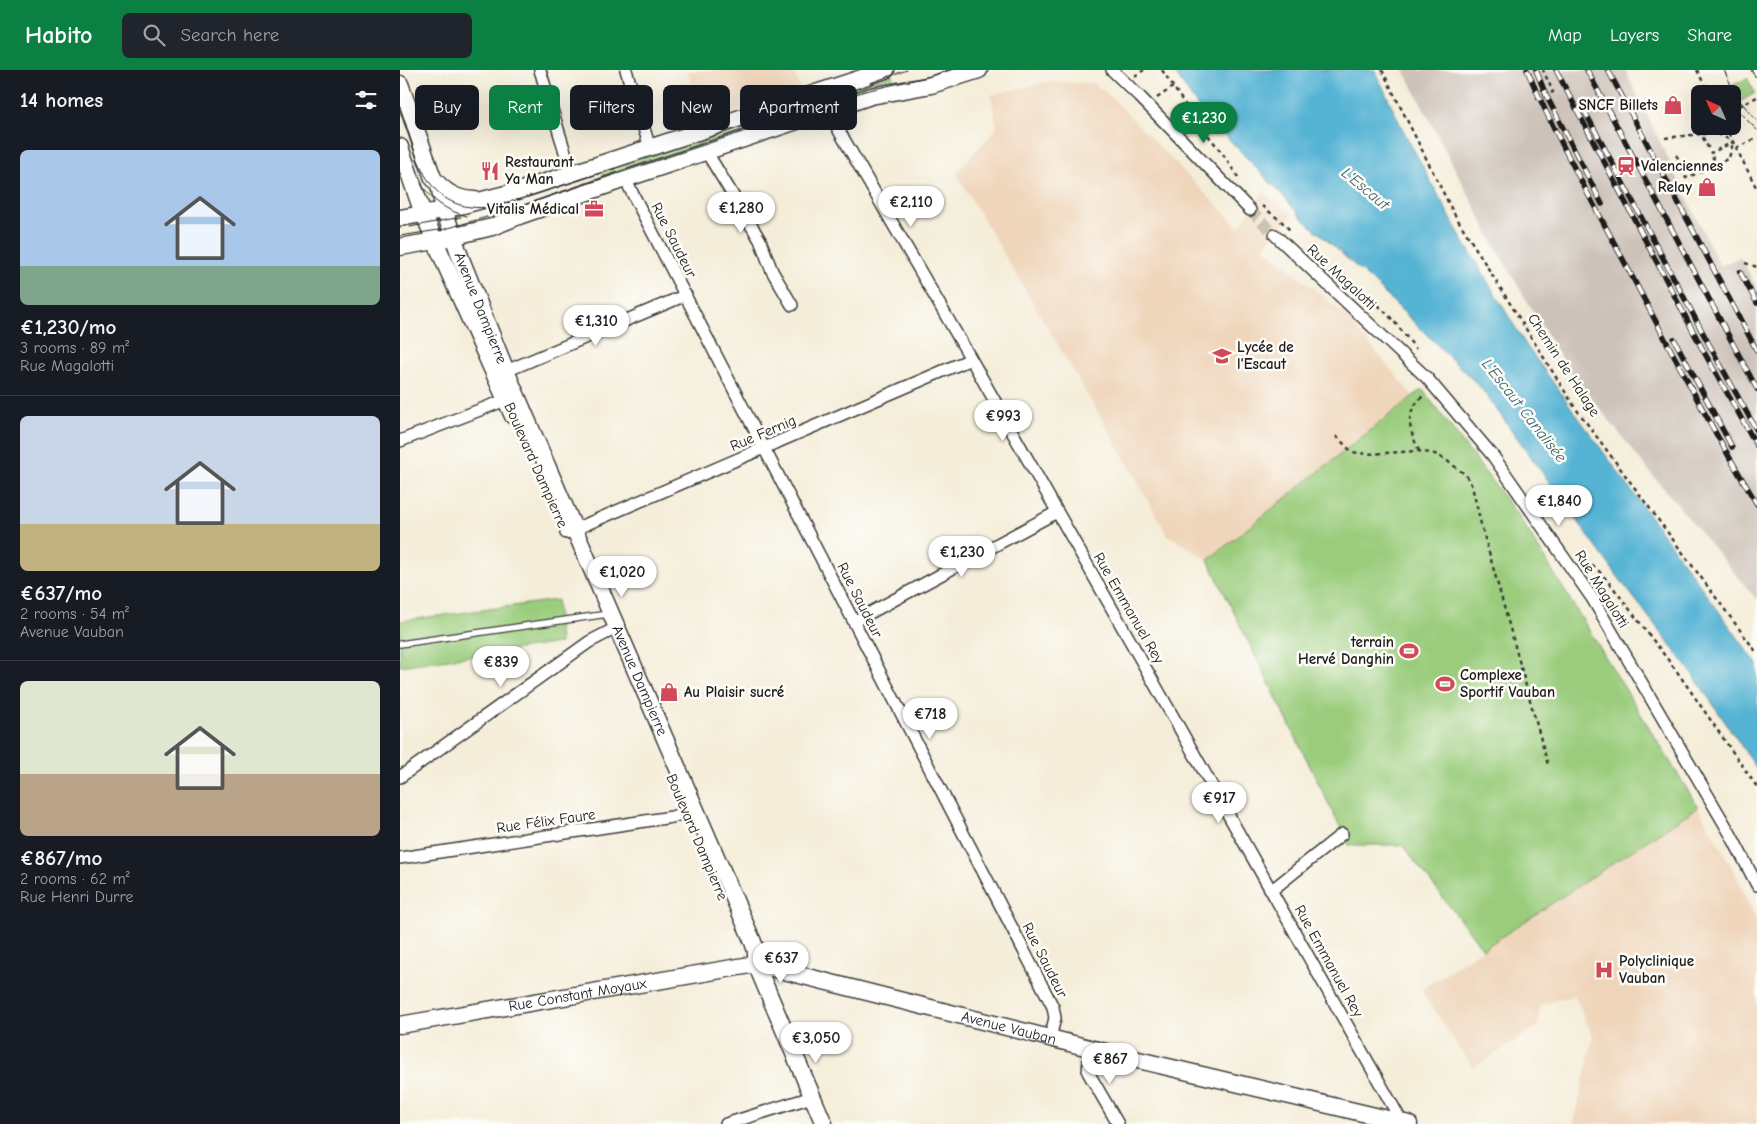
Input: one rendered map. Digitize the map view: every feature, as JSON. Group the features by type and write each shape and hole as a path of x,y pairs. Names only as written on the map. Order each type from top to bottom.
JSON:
{"main road":[{"path":"400,218 434,212 521,190 885,70"},
{"path":"857,101 879,94 931,85 979,70"},
{"path":"400,84 431,172 439,185 456,196 480,200"},
{"path":"400,247 444,239 492,227 768,130"},
{"path":"400,147 413,186 434,212"},
{"path":"434,212 439,185"},
{"path":"400,213 408,200 413,186"},
{"name":"Avenue Dampierre","path":"434,212 444,239 466,274 501,373"},
{"name":"Boulevard Dampierre","path":"501,373 691,810 743,946 756,964"},
{"path":"756,964 824,1124"},
{"name":"Avenue Vauban","path":"756,964 1090,1048 1405,1123"},
{"name":"Rue Constant Moyaux","path":"400,1025 756,964"}],"street":[{"path":"540,70 572,174"},
{"path":"626,70 650,148"},
{"path":"1112,70 1250,210"},
{"path":"1121,70 1140,97"},
{"name":"Rue Emmanuel Rey","path":"839,130 1405,1123"},
{"path":"706,151 760,240 772,271 792,305"},
{"name":"Rue Saudeur","path":"626,179 1053,1007 1055,1018 1050,1038"},
{"name":"Rue Magalotti","path":"1274,235 1434,385 1493,456 1588,591 1731,835 1757,885"},
{"path":"501,373 686,295"},
{"name":"Rue Fernig","path":"571,531 971,359"},
{"path":"400,441 512,398"},
{"path":"854,621 1057,512"},
{"path":"400,776 589,642 610,622"},
{"name":"Rue Félix Faure","path":"400,858 672,818 691,810"},
{"path":"1272,890 1342,834"},
{"path":"1090,1048 1088,1072 1118,1124"},
{"path":"726,1124 812,1097"}],"lane":[{"path":"400,644 610,622"}],"path":[{"path":"1136,75 1144,70"},
{"path":"1162,70 1192,115 1223,154 1243,186"},
{"name":"Chemin de Halage","path":"1382,70 1453,212 1574,406 1757,653"},
{"path":"1536,99 1553,92 1543,70"},
{"path":"1697,70 1704,85"},
{"path":"1148,106 1160,94 1173,86"},
{"path":"1741,105 1757,96"},
{"path":"1669,142 1665,138 1692,135"},
{"path":"1702,135 1716,165"},
{"path":"1720,135 1733,142"},
{"path":"1730,135 1757,190"},
{"path":"1736,148 1757,138"},
{"path":"1711,154 1733,142"},
{"path":"1680,170 1686,178 1716,165 1729,158 1733,142"},
{"path":"1676,155 1680,162"},
{"path":"1262,206 1281,221 1296,237"},
{"path":"1745,263 1757,267"},
{"path":"1419,451 1410,431 1410,416 1415,403 1434,385"},
{"path":"1336,436 1352,452 1367,454 1419,451 1435,454 1466,475 1472,486 1548,766"},
{"path":"1580,557 1598,570 1612,586 1690,689 1757,787"}],"shaded area":[{"path":"687,70 793,70 799,85 740,85 740,110 730,114 730,85 692,85"},
{"path":"1404,70 1625,70 1720,266 1740,257 1757,288 1757,600 1645,466 1564,363 1498,252"},
{"name":"Lycée de l'Escaut","path":"1052,81 1095,84 1114,100 1239,228 1263,192 1293,215 1263,247 1344,314 1414,397 1208,560 1167,534 1120,450 956,173 997,128 991,95"},
{"name":"Polyclinique Vauban","path":"1698,807 1733,869 1757,920 1757,1124 1574,1124 1593,1037 1574,995 1540,1005 1538,1026 1473,1068 1421,990"}],"green space":[{"path":"892,74 894,86 857,98 857,86"},
{"path":"1747,78 1755,93 1741,101 1741,85 1733,85"},
{"path":"740,125 740,130 759,130 605,180 602,171 725,130 730,130 730,128"},
{"name":"Complexe Sportif Vauban","path":"1422,389 1521,520 1698,807 1483,949 1402,845 1349,845 1208,560"},
{"path":"557,600 560,643 400,666 400,621"}],"water":[{"path":"1173,70 1375,70 1402,128 1462,239 1526,345 1757,664 1757,769 1689,669 1621,581 1481,388 1372,281 1300,216 1198,107"}],"tunnel":[{"path":"1250,210 1275,235"}],"tram line":[{"path":"870,83 907,70"},
{"path":"400,236 445,229 497,214 865,91 950,70"},
{"path":"1724,70 1736,96 1757,121"},
{"path":"400,107 421,166 429,182 441,195 456,203 475,207 500,206"},
{"path":"1741,114 1757,130"},
{"path":"502,205 616,168"},
{"path":"421,184 430,196 441,205 467,216"},
{"path":"410,227 461,217"}],"railway":[{"path":"1527,70 1587,193 1706,416 1757,504"},
{"path":"1536,70 1546,95 1602,204"},
{"path":"1556,70 1704,352 1757,446"},
{"path":"1587,70 1757,389"},
{"path":"1608,70 1757,351"},
{"path":"1583,108 1757,431"},
{"path":"1740,272 1757,303"},
{"path":"1674,339 1732,447"}],"place":[{"name":"SNCF Billets","path":"1673,105"},
{"name":"Valenciennes","path":"1626,166"},
{"name":"Restaurant Ya Man","path":"490,171"},
{"name":"Relay","path":"1707,187"},
{"name":"Vitalis Médical","path":"594,209"},
{"name":"Lycée de l'Escaut","path":"1222,356"},
{"name":"terrain Hervé Danghin","path":"1409,651"},
{"name":"Complexe Sportif Vauban","path":"1445,684"},
{"name":"Au Plaisir sucré","path":"669,692"},
{"name":"Polyclinique Vauban","path":"1604,970"}],"water label":[{"name":"L'Escaut","path":"1366,188"},
{"name":"L'Escaut Canalisée","path":"1525,410"}]}
